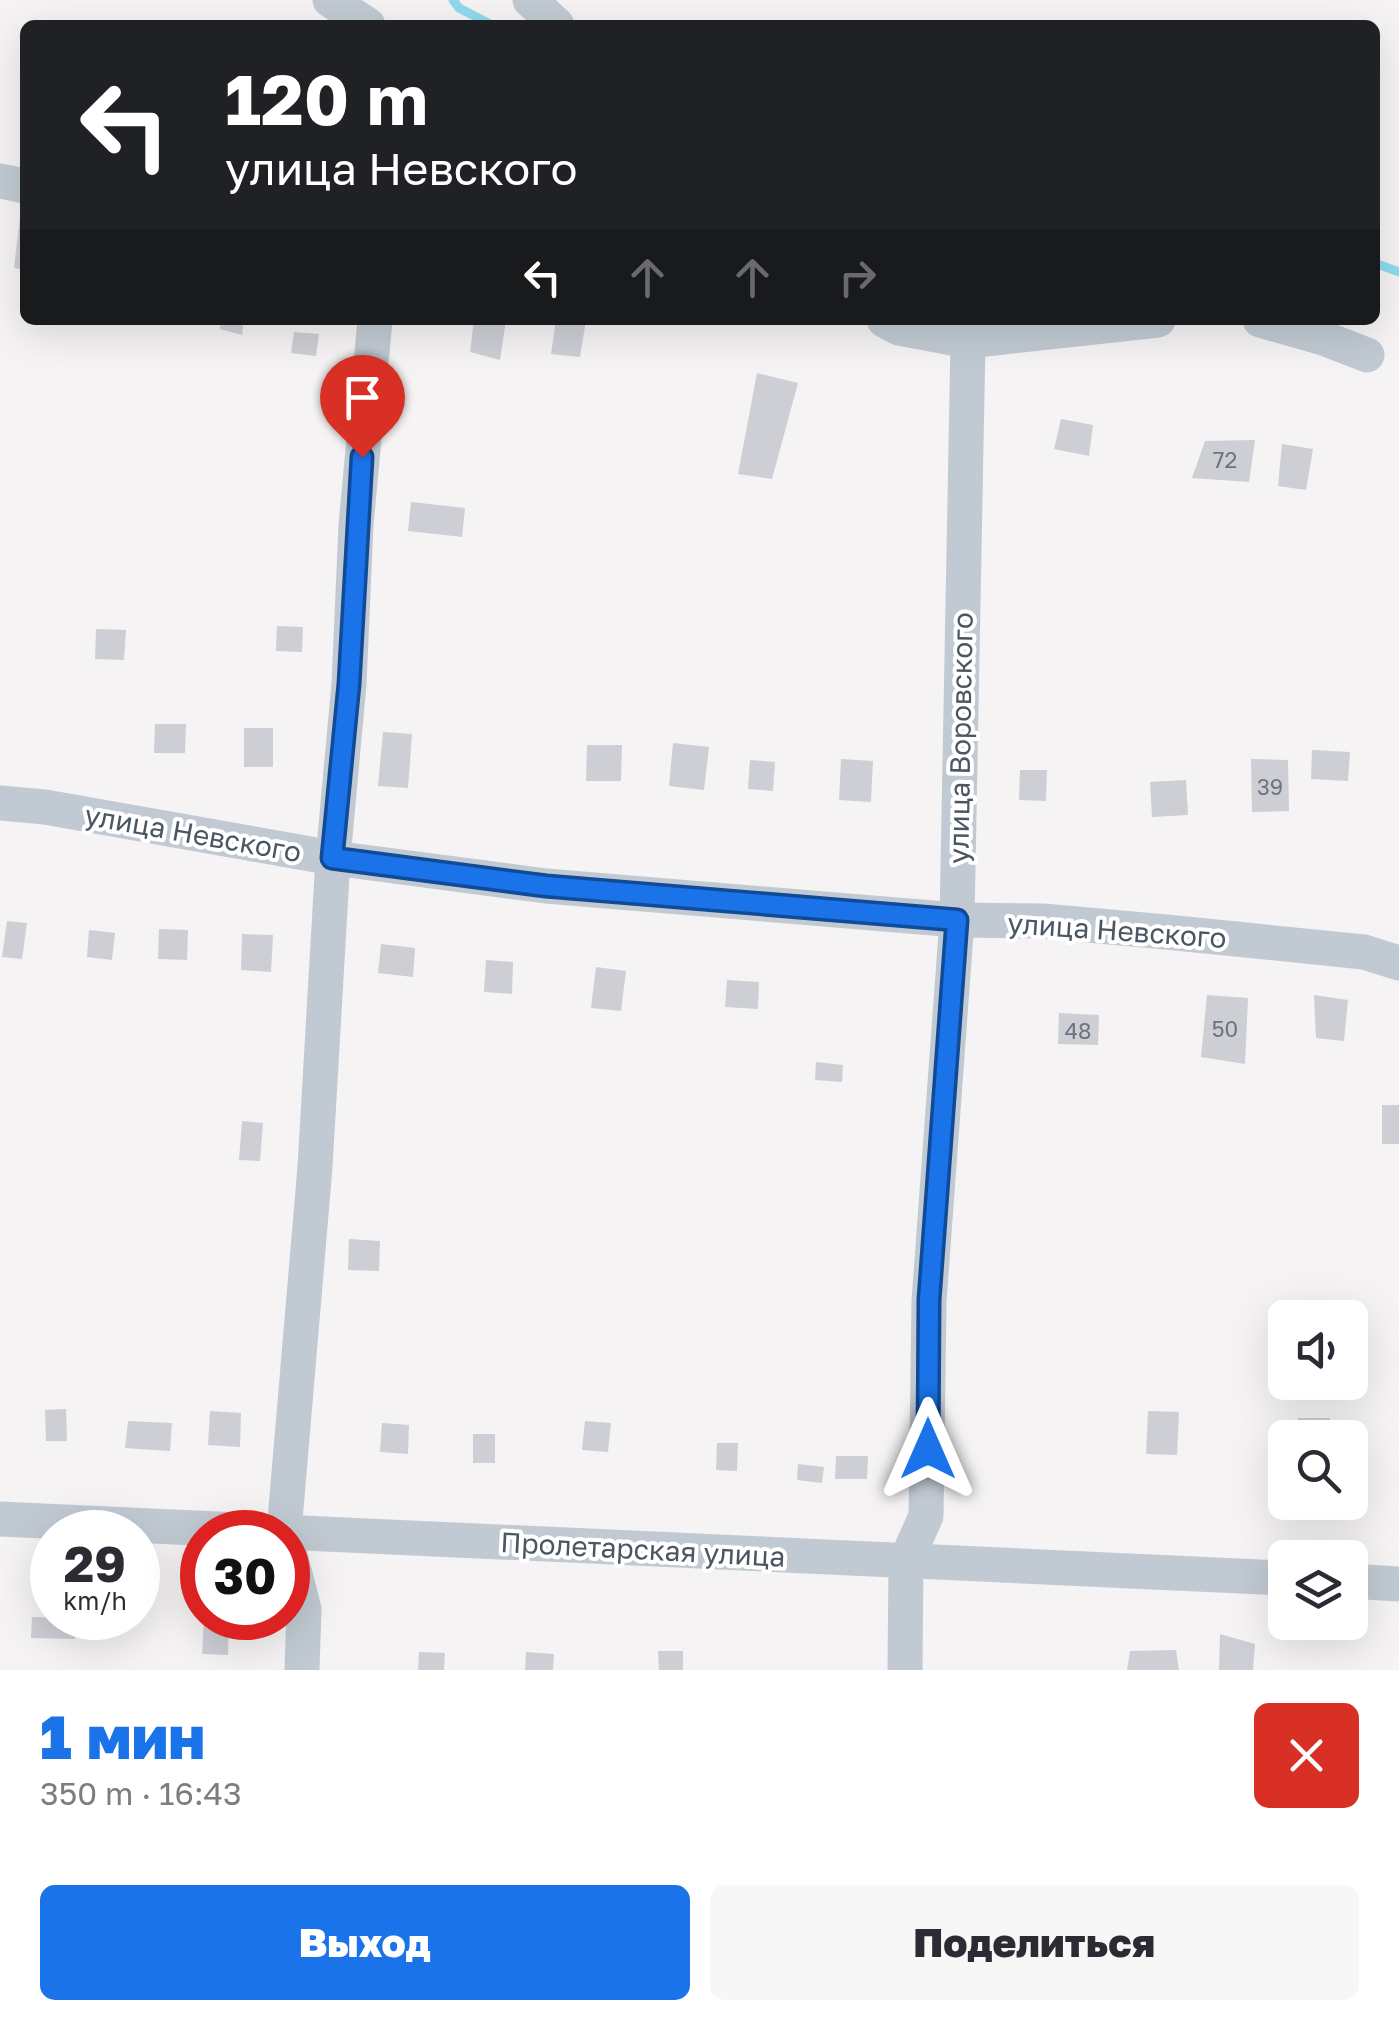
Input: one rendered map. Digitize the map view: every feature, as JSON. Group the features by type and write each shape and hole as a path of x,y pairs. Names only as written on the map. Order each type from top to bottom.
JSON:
{"street":[{"path":"330,0 360,20"},
{"path":"530,0 551,20"},
{"path":"286,1510 315,1168 332,858 349,684 356,526 375,325"},
{"path":"893,325 968,341 1113,325"},
{"path":"1278,325 1367,356"},
{"name":"улица Воровского","path":"905,1670 906,1561 926,1516 929,1300 957,920 968,341"},
{"name":"улица Невского","path":"0,803 45,807 332,858 546,886 957,920 1043,921 1166,932 1364,952 1399,963"},
{"name":"Пролетарская улица","path":"0,1519 180,1527"},
{"name":"Пролетарская улица","path":"310,1533 1268,1577"},
{"path":"1368,1583 1399,1584"},
{"path":"302,1670 303,1640"}],"building":[{"path":"20,218 20,269 14,268"},
{"path":"220,325 243,325 242,335 220,329"},
{"path":"473,325 505,325 500,360 470,352"},
{"path":"555,325 585,325 580,357 551,354"},
{"path":"294,332 319,334 316,356 291,353"},
{"path":"757,373 798,383 772,479 738,474"},
{"path":"1061,419 1093,425 1089,456 1054,449"},
{"path":"1255,440 1249,482 1192,478 1205,441"},
{"path":"1282,444 1313,449 1306,490 1278,486"},
{"path":"411,502 465,508 462,537 408,531"},
{"path":"277,626 303,627 302,652 276,651"},
{"path":"96,629 126,630 124,660 95,659"},
{"path":"155,724 186,724 185,753 154,753"},
{"path":"244,728 273,728 273,767 244,767"},
{"path":"383,732 412,734 408,788 378,786"},
{"path":"673,743 709,747 704,790 669,786"},
{"path":"587,745 622,745 621,781 586,781"},
{"path":"1312,750 1350,752 1348,781 1311,779"},
{"path":"841,759 873,761 871,802 839,800"},
{"path":"1251,759 1288,760 1289,811 1252,812"},
{"path":"750,760 775,762 773,791 748,789"},
{"path":"1020,770 1047,770 1046,801 1019,800"},
{"path":"1186,780 1188,815 1152,817 1150,782"},
{"path":"7,921 27,923 22,959 2,957"},
{"path":"159,929 188,930 187,960 158,959"},
{"path":"89,930 115,933 112,960 87,957"},
{"path":"242,934 273,935 271,972 241,970"},
{"path":"381,944 415,948 413,977 378,973"},
{"path":"486,960 513,962 512,994 484,992"},
{"path":"596,967 626,971 621,1011 591,1008"},
{"path":"727,980 759,982 758,1009 725,1007"},
{"path":"1207,995 1248,998 1245,1064 1201,1057"},
{"path":"1314,995 1348,1000 1344,1041 1316,1038"},
{"path":"1059,1013 1099,1015 1098,1045 1058,1044"},
{"path":"816,1062 843,1065 842,1082 815,1080"},
{"path":"1382,1105 1399,1105 1399,1144 1382,1144"},
{"path":"242,1121 263,1123 260,1161 239,1160"},
{"path":"349,1239 380,1241 379,1271 348,1270"},
{"path":"66,1409 67,1441 46,1441 45,1410"},
{"path":"210,1411 241,1413 240,1447 208,1445"},
{"path":"1148,1411 1179,1412 1177,1455 1146,1454"},
{"path":"1298,1418 1330,1418 1330,1420"},
{"path":"128,1421 172,1423 170,1451 125,1448"},
{"path":"585,1421 611,1423 608,1452 582,1450"},
{"path":"382,1423 409,1425 408,1454 380,1452"},
{"path":"473,1434 495,1434 495,1463 473,1463"},
{"path":"717,1443 738,1443 737,1471 716,1470"},
{"path":"836,1456 868,1456 867,1479 835,1479"},
{"path":"798,1464 824,1467 822,1483 797,1480"},
{"path":"1220,1634 1255,1644 1253,1670 1219,1670"},
{"path":"203,1640 228,1640 228,1655 202,1654"},
{"path":"1176,1650 1179,1670 1127,1670 1130,1651"},
{"path":"658,1651 683,1651 683,1670 659,1670"},
{"path":"419,1652 445,1653 444,1670 418,1670"},
{"path":"526,1652 554,1654 553,1670 525,1670"}],"waterway":[{"path":"453,0 459,8 482,20"},
{"path":"1380,265 1399,272"}],"route":[{"path":"362,457 349,684 332,858 546,886 957,920 929,1300 928,1449"}]}
